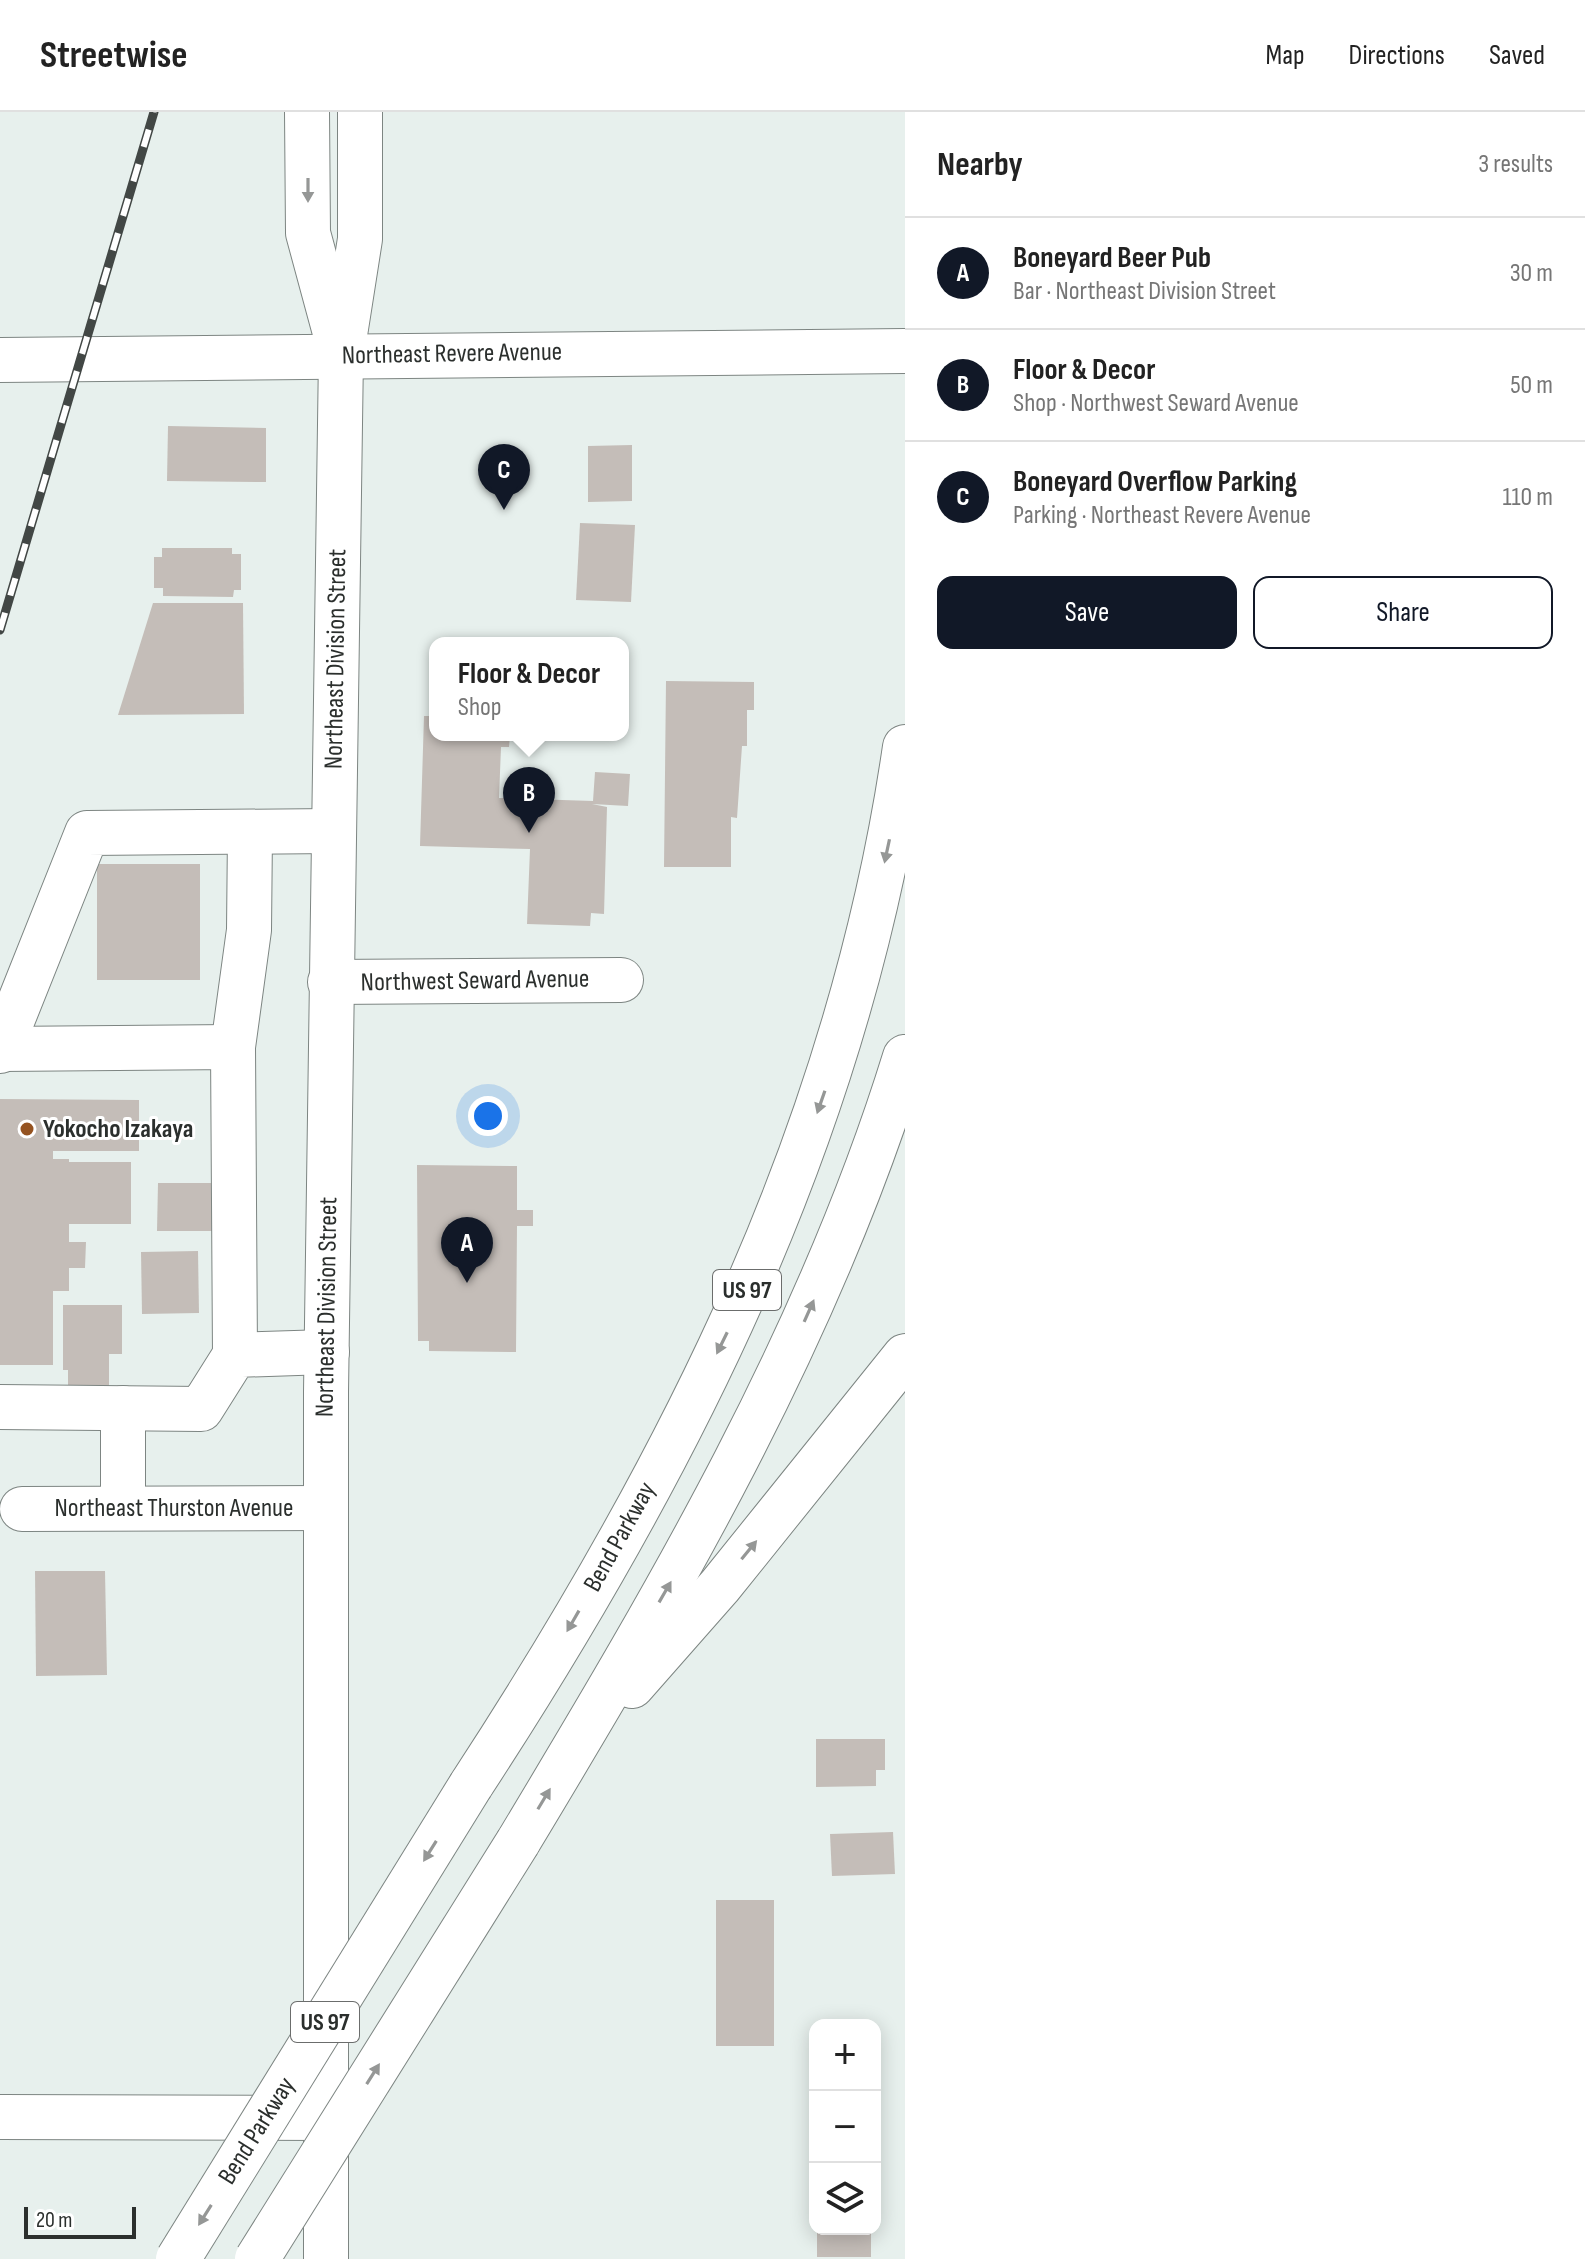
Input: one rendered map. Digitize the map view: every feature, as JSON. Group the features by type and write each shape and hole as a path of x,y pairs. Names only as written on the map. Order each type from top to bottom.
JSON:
{"main road":[{"path":"307,112 308,233 341,355"},
{"path":"341,355 360,239 360,112"},
{"name":"Northeast Revere Avenue","path":"0,360 186,361 341,355 905,351"},
{"name":"Northeast Division Street","path":"326,2259 325,1508 341,355"},
{"name":"Bend Parkway","path":"178,2259 574,1620 640,1503 713,1361 778,1219 814,1124 851,1004 889,841 905,747"},
{"path":"233,1047 1,1050 87,833 332,831"},
{"path":"0,1407 201,1409 235,1355 233,1047 249,930 250,832"},
{"name":"Northwest Seward Avenue","path":"330,982 621,980"},
{"name":"US 97","path":"257,2259 518,1842 708,1515 790,1355 851,1213 905,1057"},
{"path":"235,1355 327,1352"},
{"path":"570,1756 720,1586 905,1356"},
{"path":"123,1408 123,1508"},
{"name":"Northeast Thurston Avenue","path":"22,1509 325,1508"},
{"path":"0,2117 326,2118"}],"building":[{"path":"168,426 266,428 266,482 167,481"},
{"path":"632,445 632,501 588,502 588,446"},
{"path":"580,523 635,525 631,602 576,600"},
{"path":"162,548 232,548 232,554 241,554 241,590 234,590 233,597 163,596 163,588 154,588 154,557 162,557"},
{"path":"153,603 243,603 244,714 118,715"},
{"path":"666,681 754,682 754,710 747,710 747,746 742,746 737,818 731,817 731,867 664,867"},
{"path":"424,716 429,716 429,741 510,741 509,747 501,747 499,798 593,801 595,772 630,774 628,806 592,804 607,807 604,914 591,913 590,926 527,924 530,849 420,846"},
{"path":"97,864 200,864 200,980 97,980"},
{"path":"0,1099 139,1100 139,1151 53,1151 53,1159 69,1159 69,1162 131,1162 131,1224 69,1224 69,1242 86,1242 85,1268 69,1268 69,1291 53,1291 53,1365 0,1365"},
{"path":"417,1165 517,1166 517,1210 533,1210 533,1226 517,1226 516,1352 429,1351 429,1341 418,1341"},
{"path":"158,1183 212,1183 212,1231 157,1231"},
{"path":"198,1251 199,1313 142,1314 141,1252"},
{"path":"63,1305 122,1305 122,1354 109,1354 109,1394 68,1394 68,1370 63,1370"},
{"path":"35,1571 105,1571 107,1675 36,1676"},
{"path":"816,1739 885,1739 885,1770 876,1770 876,1786 816,1787"},
{"path":"893,1832 895,1874 832,1876 830,1834"},
{"path":"716,1900 774,1900 774,2046 716,2046"},
{"path":"817,2235 871,2235 871,2257 817,2257"}],"railway":[{"path":"0,630 154,112"}],"place":[{"name":"Boneyard Overflow Parking","path":"504,510"},
{"name":"Floor & Decor","path":"529,833"},
{"name":"Yokocho Izakaya","path":"27,1129"},
{"name":"Boneyard Beer Pub","path":"467,1283"}]}
